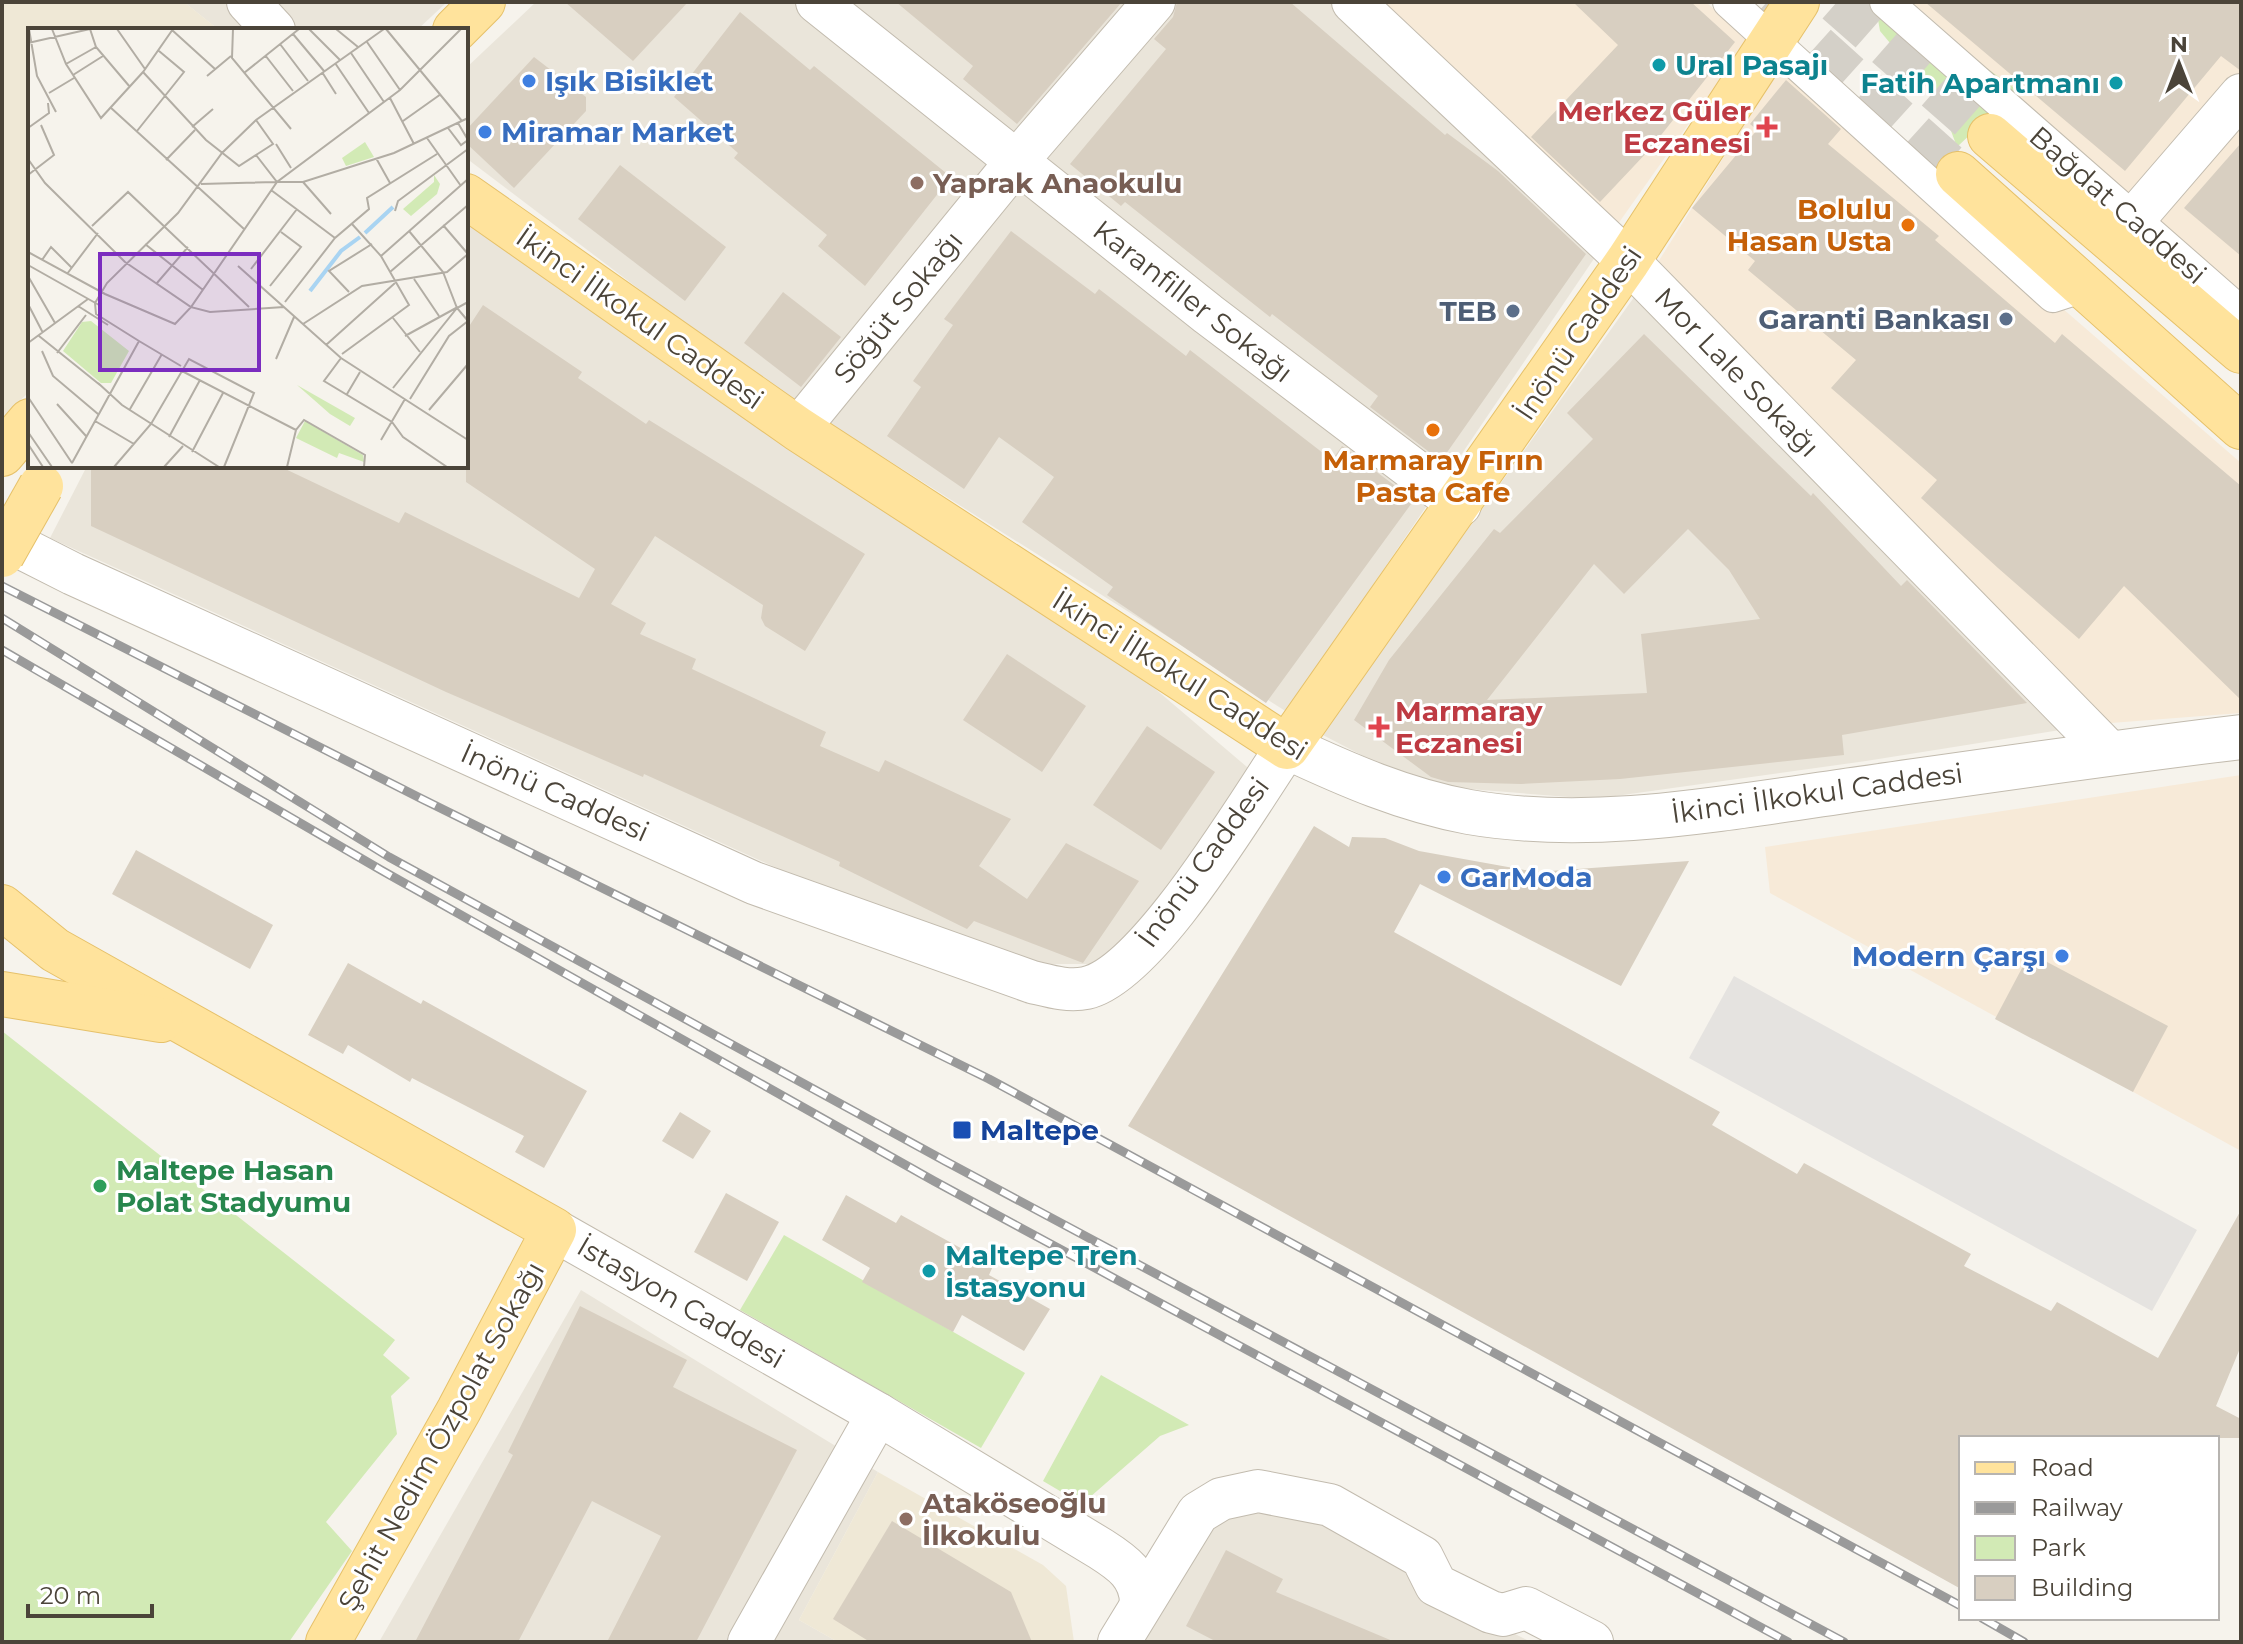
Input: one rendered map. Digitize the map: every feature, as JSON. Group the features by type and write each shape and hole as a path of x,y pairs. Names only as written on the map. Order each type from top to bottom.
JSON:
{"main road":[{"path":"457,28 483,2"},
{"name":"İnönü Caddesi","path":"1287,747 1460,505 1628,261 1797,2"},
{"name":"Bağdat Caddesi","path":"1990,136 2241,351"},
{"path":"1958,174 2241,427"},
{"name":"İkinci İlkokul Caddesi","path":"468,197 798,429 1287,747"},
{"path":"2,454 28,423"},
{"path":"8,546 48,476"},
{"name":"İstasyon Caddesi","path":"2,907 55,950 195,1025 554,1230"},
{"path":"2,994 195,1025"},
{"name":"Şehit Nedim Özpolat Sokağı","path":"328,1642 459,1410 554,1230"}],"street":[{"path":"248,2 272,28"},
{"name":"Karanfiller Sokağı","path":"817,2 1208,314 1460,505"},
{"name":"Söğüt Sokağı","path":"798,429 1016,162 1154,2"},
{"name":"Mor Lale Sokağı","path":"1353,2 1628,261 2110,753"},
{"path":"1729,2 2053,296 2084,286"},
{"name":"Bağdat Caddesi","path":"1886,2 2241,313"},
{"path":"2134,219 2241,95"},
{"name":"İnönü Caddesi","path":"8,546 754,883 1032,982 1061,989 1086,988 1105,980 1142,949 1185,896 1287,747"},
{"name":"İkinci İlkokul Caddesi","path":"1287,747 1375,788 1422,802 1473,813 1561,819 1681,814 2241,737"},
{"name":"İstasyon Caddesi","path":"554,1230 878,1414 1121,1562 1141,1588 1130,1630"},
{"path":"749,1642 878,1414"},
{"path":"1130,1630 1198,1513 1221,1499 1258,1491 1330,1505 1422,1557 1436,1585 1491,1612 1503,1615 1526,1608 1592,1642"}],"shaded area":[{"path":"2,2 184,2 216,28 28,28 28,393 2,418"},
{"path":"184,2 447,2 419,28 216,28"},
{"path":"536,2 1345,2 1608,238 1287,712 747,371 468,160 468,66"},
{"path":"1345,2 1706,2 1748,40 1608,238"},
{"path":"1912,2 2241,2 2241,293"},
{"path":"1779,69 1936,199 2241,463 2241,713 2098,724 1650,275"},
{"path":"468,220 1126,664 1274,790 1120,964 988,964 50,538 86,468 468,468"},
{"path":"1650,275 2098,724 1866,761 1594,799 1419,785 1321,734"},
{"name":"Modern Çarşı","path":"2241,775 2241,1151 1770,893 1765,847"},
{"path":"1734,976 2197,1230 2152,1311 1689,1058"},
{"path":"581,1290 878,1472 799,1620 838,1642 379,1642"},
{"name":"Ataköseoğlu İlkokulu","path":"878,1472 1043,1565 1066,1586 1074,1642 838,1642 799,1620"},
{"path":"1258,1503 1362,1532 1419,1586 1531,1642 1114,1642 1211,1519"}],"green space":[{"path":"1877,14 1956,46 2017,90 1957,147 1941,104 1880,31"},
{"name":"Maltepe Hasan Polat Stadyumu","path":"2,1031 395,1340 383,1355 410,1378 391,1396 397,1434 326,1522 352,1551 289,1642 2,1642"},
{"path":"784,1235 1025,1373 981,1448 740,1310"},
{"path":"1101,1375 1189,1425 1160,1436 1082,1504 1043,1481"}],"building":[{"path":"565,2 688,2 633,61"},
{"path":"896,2 1122,2 1017,124 963,79 973,66"},
{"path":"1177,2 1290,2 1445,135 1447,133 1498,171 1586,254 1441,461 1370,407 1378,396 1272,314 1270,317 1125,202 1121,206 1070,164 1166,49 1154,39 1173,17"},
{"name":"Ural Pasajı","path":"1573,2 1691,2 1735,42 1650,149 1600,202 1531,137 1618,45"},
{"path":"1925,2 2241,2 2241,71 2221,56 2125,171"},
{"path":"740,12 810,70 814,66 951,177 865,286 818,246 827,235 734,158 738,153 674,97"},
{"path":"534,57 586,97 586,111 514,188 468,145 468,128"},
{"path":"1786,80 1841,129 1828,144 1939,236 1935,240 2055,343 2062,334 2241,486 2241,700 2124,586 2079,639 1998,568 1921,498 1937,480 1831,388 1856,360 1748,270 1755,261 1692,208 1757,130 1750,124"},
{"path":"2241,143 2241,256 2184,208"},
{"path":"620,165 726,247 685,301 578,219"},
{"path":"1011,231 1095,294 1099,289 1186,356 1190,350 1332,460 1342,446 1414,500 1266,703 1107,595 1113,587 1022,522 1054,477 999,437 964,489 887,436 921,387 913,381 953,325 944,319"},
{"path":"783,292 841,337 801,387 744,343"},
{"path":"483,305 582,372 578,378 646,424 649,420 865,554 805,651 765,626 761,618 763,605 655,536 611,604 646,623 640,634 696,659 692,669 826,732 820,746 879,772 885,760 1011,819 979,866 1027,899 1066,843 1139,881 1083,963 974,921 967,929 839,866 840,862 644,774 643,777 446,692 91,526 91,468 283,468 399,523 405,512 579,598 595,569 466,482 468,328"},
{"path":"1644,334 1811,496 1813,493 1901,586 1907,580 2027,703 1842,735 1844,755 1620,779 1521,784 1448,782 1431,777 1354,720 1389,660 1494,529 1500,533 1593,439 1567,413","holes":["1688,529 1729,570 1760,619 1641,634 1647,693 1487,700 1594,564 1624,594"]},
{"path":"1007,654 1086,706 1042,772 963,720"},
{"path":"1147,726 1215,772 1161,850 1093,805"},
{"path":"1314,826 1349,847 1352,837 1385,838 1419,851 1536,872 1689,861 1621,986 1420,884 1394,932 1720,1112 1712,1125 1797,1174 1804,1163 1971,1254 1964,1266 2051,1311 2057,1302 2158,1358 2241,1210 2241,1346 2216,1406 2241,1419 2241,1438 1959,1436 1959,1588 1128,1126"},
{"path":"136,850 273,925 250,969 112,894"},
{"path":"2030,953 2168,1026 2133,1092 1995,1019"},
{"path":"348,963 421,1004 423,1000 587,1091 544,1168 515,1152 524,1136 412,1078 410,1082 348,1045 343,1054 308,1035"},
{"path":"680,1112 711,1131 693,1159 662,1141"},
{"path":"726,1193 779,1222 747,1281 694,1252"},
{"name":"Maltepe Tren İstasyonu","path":"846,1195 896,1223 901,1215 993,1266 989,1275 1050,1309 1024,1351 962,1315 953,1332 862,1282 870,1268 822,1240"},
{"path":"580,1306 687,1360 673,1387 797,1450 696,1642 607,1642 661,1536 592,1501 518,1642 415,1642 513,1455 508,1452"},
{"path":"892,1521 1011,1592 1032,1642 870,1642 833,1619"},
{"path":"1226,1550 1283,1579 1276,1592 1395,1642 1217,1642 1186,1626"}],"tunnel":[{"path":"1767,2 1958,174"},
{"path":"1837,2 1990,136"}],"railway":[{"path":"2,586 422,799 989,1079 1959,1605"},
{"path":"2,618 389,857 945,1161 1844,1642"},
{"path":"2,650 381,870 934,1181 1788,1642"},
{"path":"1986,1620 2024,1642"}],"place":[{"name":"Ural Pasajı","path":"1659,65"},
{"name":"Işık Bisiklet","path":"529,81"},
{"name":"Fatih Apartmanı","path":"2116,83"},
{"name":"Merkez Güler Eczanesi","path":"1767,127"},
{"name":"Miramar Market","path":"485,132"},
{"name":"Yaprak Anaokulu","path":"917,183"},
{"name":"Bolulu Hasan Usta","path":"1908,225"},
{"name":"TEB","path":"1513,311"},
{"name":"Garanti Bankası","path":"2006,319"},
{"name":"Marmaray Fırın Pasta Cafe","path":"1433,430"},
{"name":"Marmaray Eczanesi","path":"1379,727"},
{"name":"GarModa","path":"1444,877"},
{"name":"Modern Çarşı","path":"2062,956"},
{"name":"Maltepe","path":"962,1130"},
{"name":"Maltepe Hasan Polat Stadyumu","path":"100,1186"},
{"name":"Maltepe Tren İstasyonu","path":"929,1271"},
{"name":"Ataköseoğlu İlkokulu","path":"906,1519"}]}
